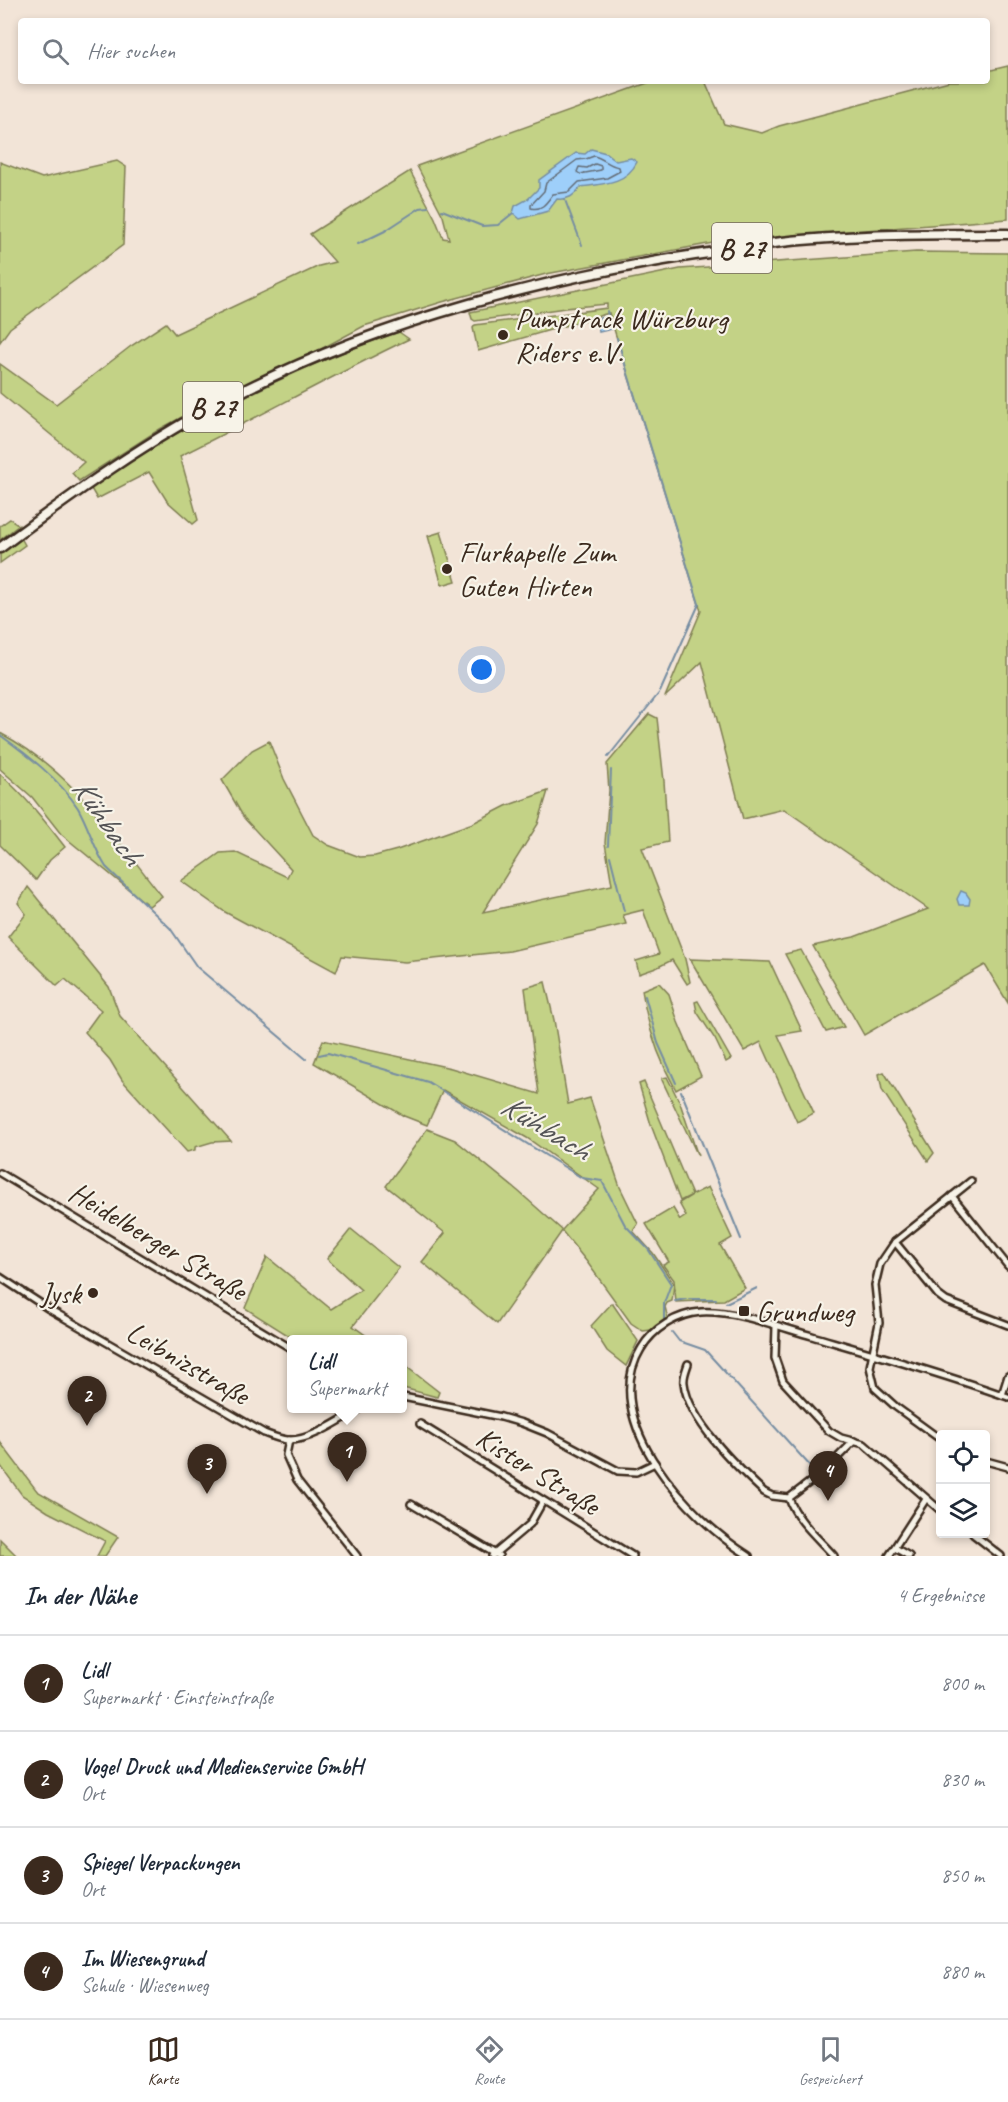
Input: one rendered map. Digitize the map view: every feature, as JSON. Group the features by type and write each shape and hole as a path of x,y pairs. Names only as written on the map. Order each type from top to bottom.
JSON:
{"main road":[{"name":"B 27","path":"0,548 88,484 167,432 232,396 298,365 355,342 449,311 558,281 668,259 802,240 931,234 1008,234"}],"street":[{"name":"Heidelberger Straße","path":"0,1173 287,1347"},
{"path":"936,1436 882,1397 875,1388 870,1367 879,1323 875,1285 884,1255 895,1242 971,1180"},
{"path":"951,1196 1008,1266"},
{"path":"895,1242 938,1295 946,1301 1008,1325"},
{"name":"Leibnizstraße","path":"0,1277 49,1309 264,1433 289,1440"},
{"path":"749,1556 734,1547 702,1520 670,1485 643,1440 633,1412 629,1374 634,1360 646,1341 658,1329 672,1320 687,1315 702,1312 720,1313 776,1326 1005,1396 1008,1376"},
{"path":"776,1326 775,1358 783,1381 829,1431 841,1438 870,1448 936,1507"},
{"path":"688,1364 684,1380 687,1398 702,1426 764,1492 772,1496 789,1498 823,1472 854,1441"},
{"path":"407,1398 522,1423 547,1433 618,1471 636,1472 655,1463"},
{"path":"352,1413 314,1433 289,1440 286,1455 297,1480 357,1556"},
{"name":"Kister Straße","path":"420,1424 633,1556"},
{"path":"990,1462 1008,1467"},
{"path":"789,1498 791,1505 834,1556"},
{"path":"889,1556 926,1499"},
{"path":"411,1504 495,1555 530,1524 543,1501"},
{"path":"979,1538 1001,1556"},
{"path":"895,1548 909,1556"}],"green space":[{"path":"1008,66 1008,219 724,241 546,274 442,302 364,326 321,349 228,392 160,429 79,481 72,473 84,462 0,393 0,364 56,404 131,346 166,323 175,334 319,266 335,262 310,234 410,171 443,238 449,239 443,216 417,166 645,84 706,84 724,124 762,133 779,126 938,84 990,84 990,70"},
{"path":"117,161 126,167 123,245 10,328 0,342 0,162 42,178"},
{"path":"916,252 1008,253 1008,1003 985,965 864,1035 813,946 854,937 928,909 784,809 743,819 702,662 665,697 701,611 609,313 478,351 473,328 475,325 607,308 607,304 475,321 470,312 680,269"},
{"path":"399,332 409,339 180,456 198,520 193,524 167,501 149,472 97,499 90,487 163,441 240,399 358,346"},
{"path":"10,519 19,525 0,540 0,526"},
{"path":"441,532 456,581 442,585 428,536"},
{"path":"20,536 25,545 0,563 0,551"},
{"path":"649,714 657,718 668,842 642,848 685,959 690,982 687,984 672,960 639,974 636,961 659,954 643,910 623,915 626,924 510,951 405,962 342,956 336,972 225,912 181,881 220,853 235,852 287,877 291,869 244,818 222,780 252,750 269,741 284,779 313,835 328,845 360,857 375,856 397,850 473,823 506,806 548,791 538,824 483,912 612,885 605,843 609,790 607,764"},
{"path":"0,733 48,765 69,785 108,828 162,896 149,906 61,834 32,797 0,769"},
{"path":"0,774 18,791 65,847 50,860 36,880 0,845"},
{"path":"28,887 109,987 120,1016 231,1141 212,1142 187,1152 122,1080 110,1060 85,1032 101,1010 65,979 57,986 8,937 26,914 18,903"},
{"path":"801,950 844,1027 826,1032 785,954"},
{"path":"690,959 770,962 802,1031 778,1035 814,1113 797,1122 761,1042 744,1051"},
{"path":"545,982 554,1020 568,1104 590,1098 620,1187 638,1224 633,1231 653,1253 674,1284 672,1301 665,1307 668,1318 651,1330 643,1331 631,1323 562,1231 497,1324 422,1262 445,1233 386,1186 427,1129 455,1140 562,1230 599,1189 527,1138 443,1090 427,1125 404,1116 314,1063 323,1040 451,1068 539,1094 525,988"},
{"path":"659,983 669,994 701,1076 676,1090 654,1041 642,990"},
{"path":"698,1001 731,1059 726,1062 715,1039 697,1012 695,1002"},
{"path":"884,1072 934,1153 928,1161 882,1090 879,1074"},
{"path":"667,1077 680,1103 698,1156 662,1080"},
{"path":"644,1082 692,1195 680,1201 651,1125 639,1084"},
{"path":"708,1187 732,1238 720,1245 745,1288 724,1300 676,1302 674,1280 663,1265 669,1262 646,1224 673,1208 680,1220 686,1216 679,1203"},
{"path":"351,1229 399,1268 353,1326 365,1335 288,1335 245,1308 267,1257 331,1309 361,1290 327,1259"},
{"path":"612,1303 638,1341 626,1366 607,1351 591,1326"},
{"path":"407,1367 439,1392 437,1397 407,1389"},
{"path":"0,1442 37,1491 118,1537 105,1556 97,1556 105,1541 48,1512 22,1495 0,1465"},
{"path":"0,1539 17,1556 0,1556"}],"water":[{"path":"591,149 606,153 616,161 631,158 637,162 627,175 620,179 605,184 581,187 570,197 557,199 548,211 520,219 513,213 515,206 528,199 539,188 539,180 576,153 585,154"},
{"path":"608,316 612,329 599,332 596,319"},
{"path":"961,891 966,893 970,899 969,905 959,905 957,899"}],"waterway":[{"path":"565,200 582,245"},
{"path":"358,244 385,231 420,208 428,207"},
{"path":"442,210 482,226 498,225 513,213"},
{"path":"607,311 608,316"},
{"path":"608,757 660,692 699,604 617,338"},
{"name":"Kühbach","path":"0,735 32,759 62,787 78,808 106,867 170,928 197,967 306,1059"},
{"path":"608,846 611,770"},
{"path":"610,856 624,911"},
{"path":"645,996 658,1043 676,1083"},
{"name":"Kühbach","path":"319,1055 328,1053 428,1082 582,1178 602,1181 625,1225 648,1249 671,1284 664,1303 664,1319"},
{"path":"681,1091 741,1239"},
{"path":"726,1303 757,1288"},
{"path":"675,1301 686,1299"},
{"path":"690,1299 716,1299"},
{"name":"Kühbach","path":"672,1332 679,1341 705,1350 812,1468"}],"place":[{"name":"Pumptrack Würzburg Riders e.V.","path":"503,335"},
{"name":"Flurkapelle Zum Guten Hirten","path":"447,569"},
{"name":"Jysk","path":"93,1293"},
{"name":"Grundweg","path":"744,1311"},
{"name":"Vogel Druck und Medienservice GmbH","path":"87,1426"},
{"name":"Lidl","path":"347,1482"},
{"name":"Spiegel Verpackungen","path":"207,1494"},
{"name":"Im Wiesengrund","path":"828,1501"}]}
